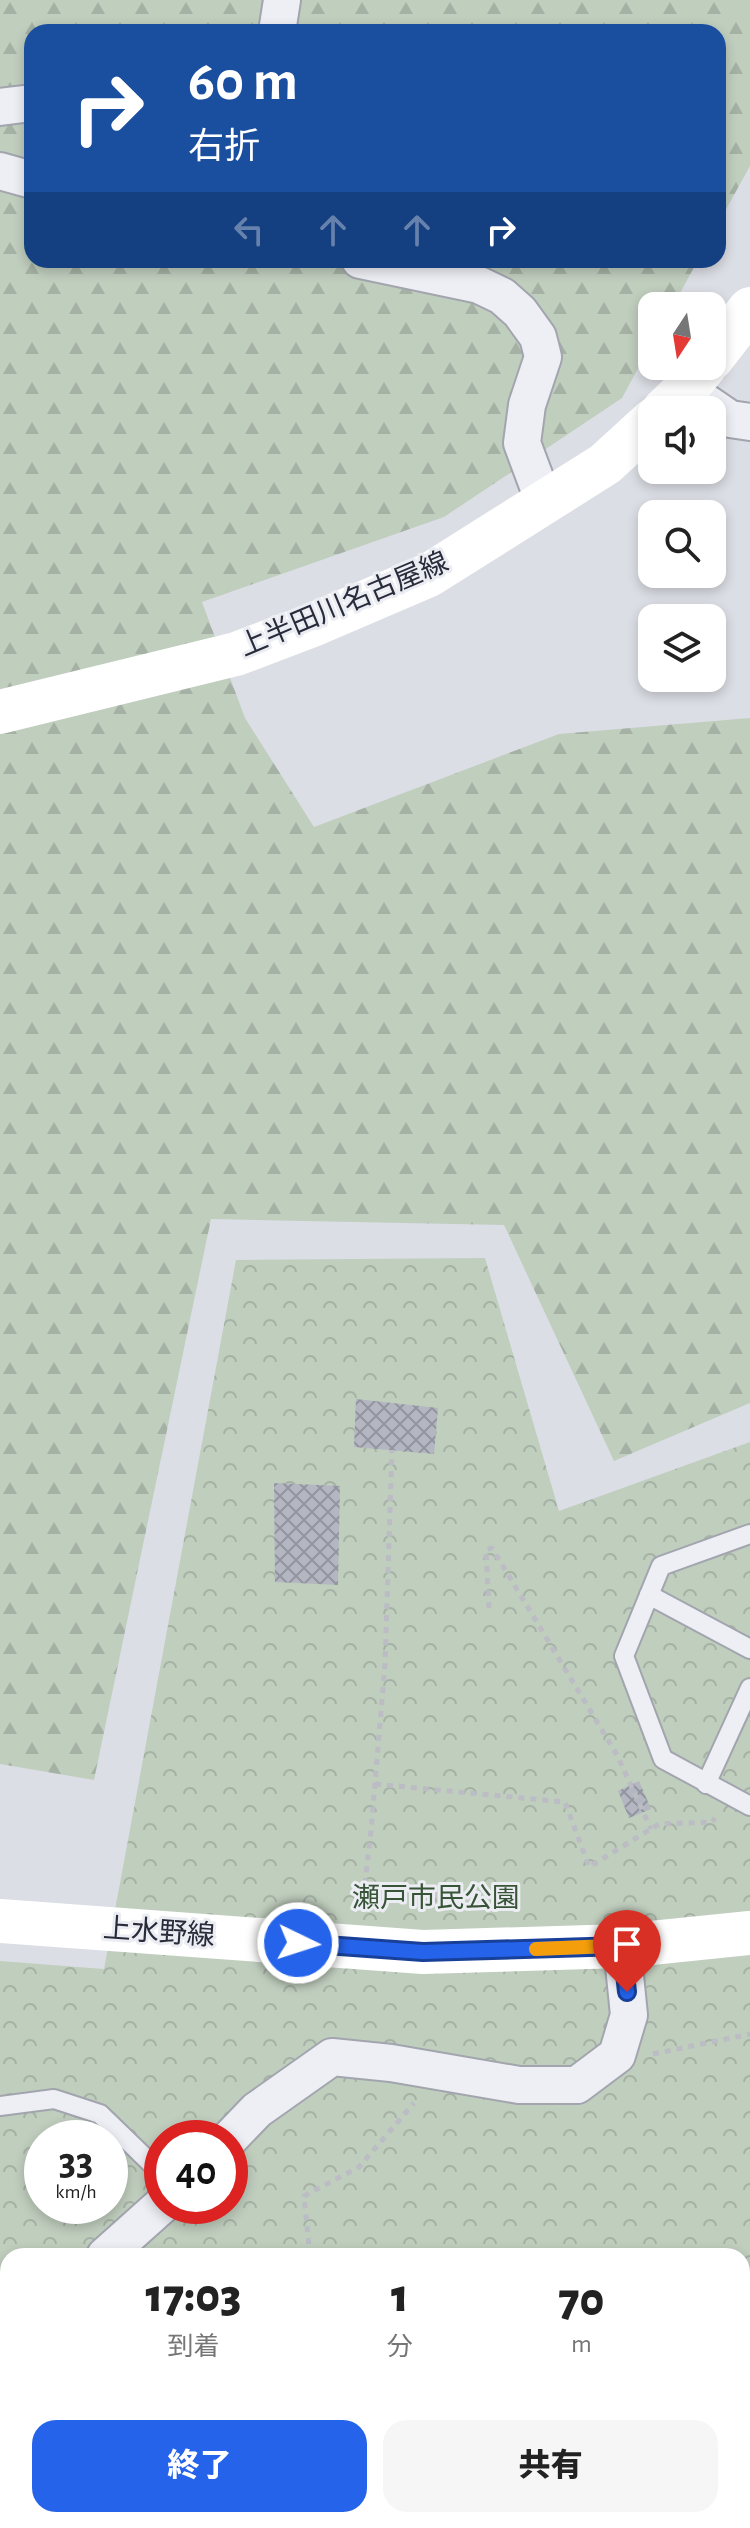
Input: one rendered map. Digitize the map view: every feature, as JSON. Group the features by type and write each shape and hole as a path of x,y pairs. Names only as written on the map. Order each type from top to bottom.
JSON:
{"main road":[{"path":"692,381 750,309"},
{"name":"上半田川名古屋線","path":"0,712 236,654 429,575 605,464 638,434"},
{"name":"上水野線","path":"0,1921 423,1952 622,1946 750,1933"}],"street":[{"path":"278,24 282,0"},
{"path":"0,107 24,104"},
{"path":"0,171 24,178"},
{"path":"398,268 479,285 502,296 520,312 538,337 543,357 527,405 522,443 544,502"},
{"path":"692,381 730,419 750,422"},
{"path":"247,2120 332,2057 391,2063 519,2085 577,2085 617,2055 629,2015 622,1946"},
{"path":"114,2248 144,2221"}],"lane":[{"path":"750,1534 661,1566 624,1656 663,1759 750,1806"},
{"path":"649,1595 750,1649"},
{"path":"706,1784 750,1688"},
{"path":"0,2106 54,2099 100,2114 144,2157"}],"path":[{"path":"357,1947 385,1664 392,1450"},
{"path":"489,1608 486,1550 492,1548 617,1755 651,1829"},
{"path":"375,1784 565,1802 589,1867 659,1824 712,1822 728,1796"},
{"path":"622,2038 650,2054 750,2034"},
{"path":"309,2248 304,2196 359,2167 441,2072"}],"green space":[{"path":"0,0 750,0 750,166 726,210 726,24 24,24 24,268 694,268 681,292 638,292 638,369 622,398 444,517 202,602 245,718 314,827 559,734 750,718 750,1403 614,1461 504,1225 211,1219 94,1780 0,1764"},
{"name":"瀬戸市民公園","path":"485,1258 559,1511 750,1442 750,2248 0,2248 0,1961 104,1969 236,1260"}],"building":[{"path":"356,1399 438,1408 434,1454 354,1447"},
{"path":"274,1483 340,1486 338,1585 275,1582"},
{"path":"639,1781 651,1809 629,1818 618,1791"}],"slow traffic":[{"path":"536,1949 610,1946"}],"route":[{"path":"298,1943 423,1952 622,1946 627,1992"}]}
